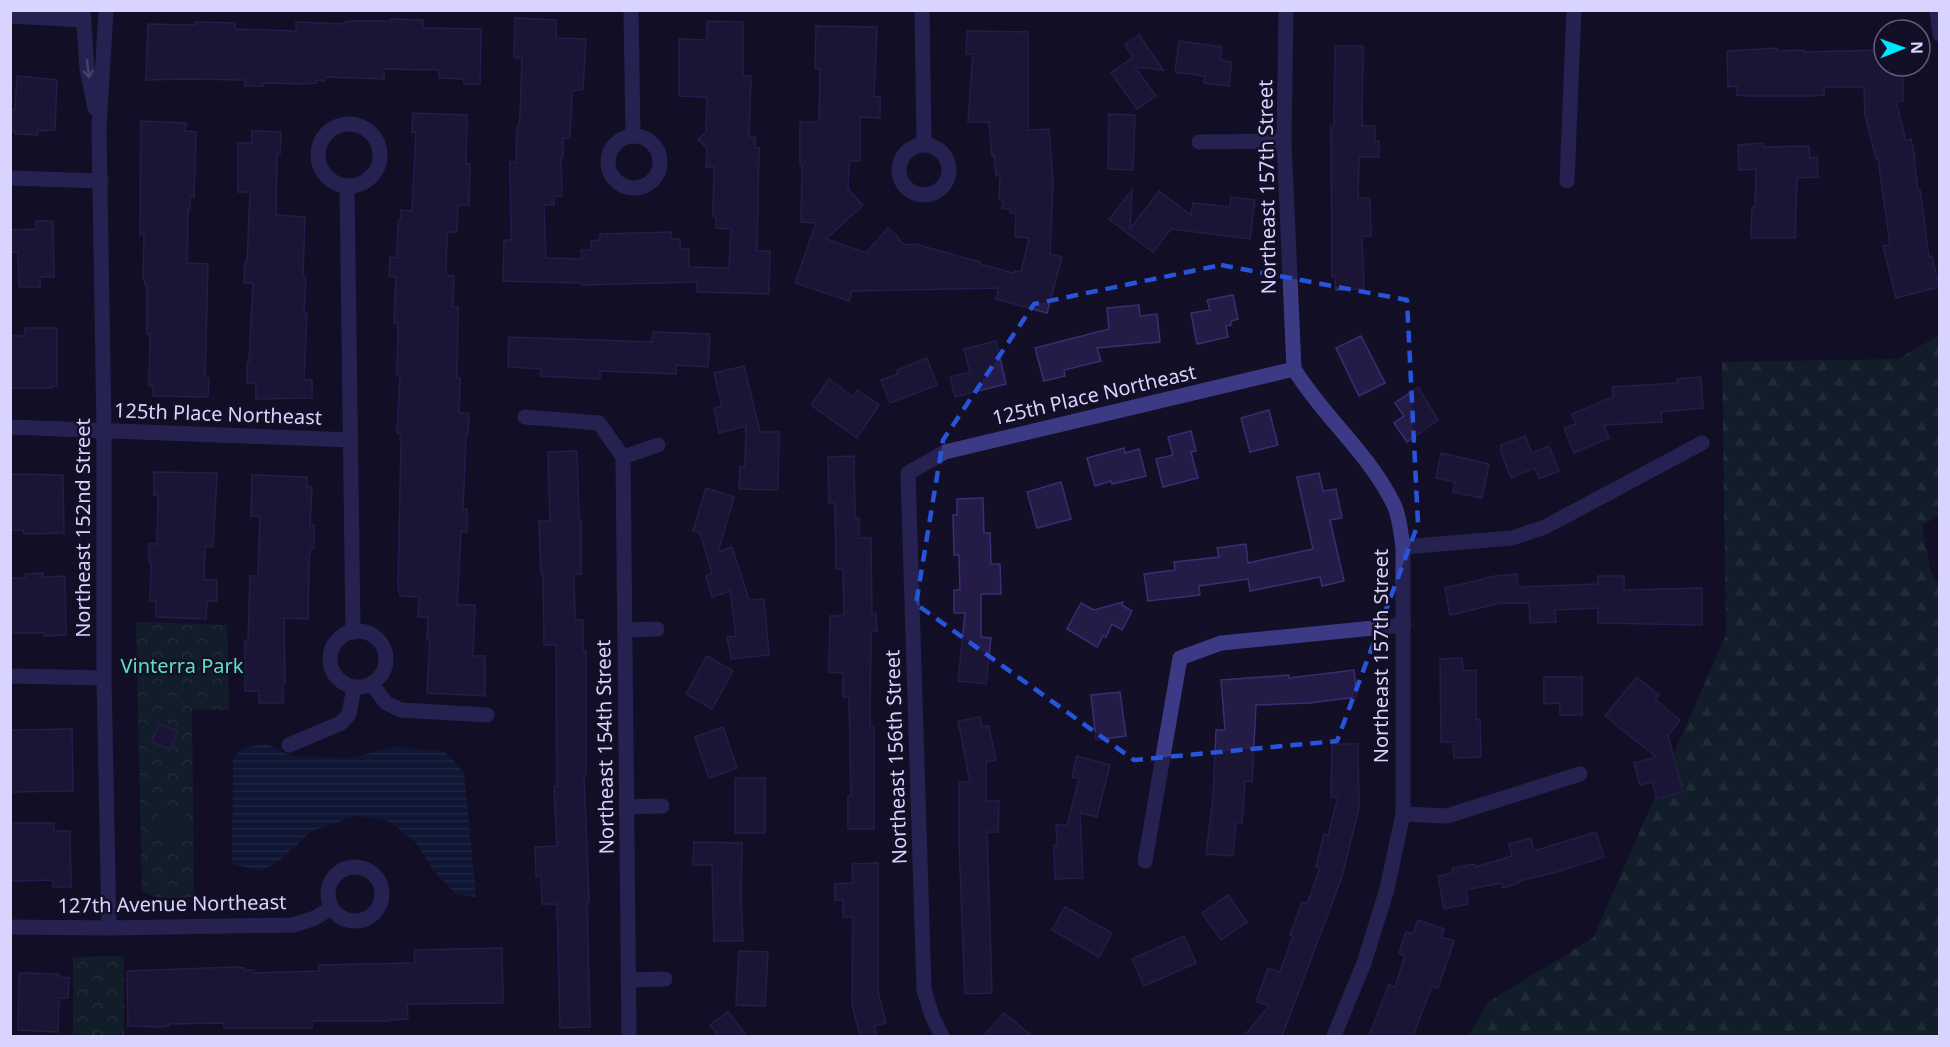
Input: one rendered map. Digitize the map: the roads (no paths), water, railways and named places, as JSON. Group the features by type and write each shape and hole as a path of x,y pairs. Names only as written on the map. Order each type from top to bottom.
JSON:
{"street":[{"name":"Northeast 152nd Street","path":"106,10 99,128 104,430 104,678 110,928"},
{"path":"631,10 633,136"},
{"path":"922,10 924,144"},
{"name":"Northeast 157th Street","path":"1286,10 1284,141 1294,369 1307,390 1378,478 1396,508 1404,547 1403,814 1384,900 1364,963 1334,1036"},
{"path":"1567,181 1574,10"},
{"path":"1937,10 1940,34"},
{"name":"Northeast 152nd Street","path":"84,15 87,69 99,128"},
{"path":"10,16 84,15"},
{"path":"355,125 372,135 377,144 378,164 374,173 366,181 347,186 329,179 322,171 318,152 321,142 335,128 355,125"},
{"path":"1199,142 1284,141"},
{"path":"10,178 101,181"},
{"path":"347,186 353,632"},
{"name":"125th Place Northeast","path":"908,473 945,453 1294,369"},
{"path":"525,417 599,423 623,457 658,445"},
{"name":"125th Place Northeast","path":"10,427 351,440"},
{"path":"1404,547 1512,538 1545,527 1702,443"},
{"name":"Northeast 154th Street","path":"623,457 629,1036"},
{"name":"Northeast 156th Street","path":"908,473 924,990 932,1016 942,1036"},
{"path":"1145,861 1180,658 1221,643 1404,624"},
{"path":"625,630 657,629"},
{"path":"353,632 366,632 374,636 385,651 384,670 372,684 354,687 337,679 330,662 334,644 340,637 353,632"},
{"path":"10,676 104,678"},
{"path":"372,684 386,703 400,710 487,715"},
{"path":"289,745 341,723 348,714 354,687"},
{"path":"1403,814 1447,816 1580,774"},
{"path":"627,807 662,806"},
{"name":"127th Avenue Northeast","path":"10,927 293,925 315,918 331,908"},
{"path":"628,980 665,979"}],"water":[{"path":"266,744 291,756 352,758 392,747 444,751 464,773 476,897 456,894 434,871 415,842 389,821 355,816 312,831 280,860 262,871 232,864 233,758 243,748"}],"park label":[{"name":"Vinterra Park","path":"182,666"}]}
